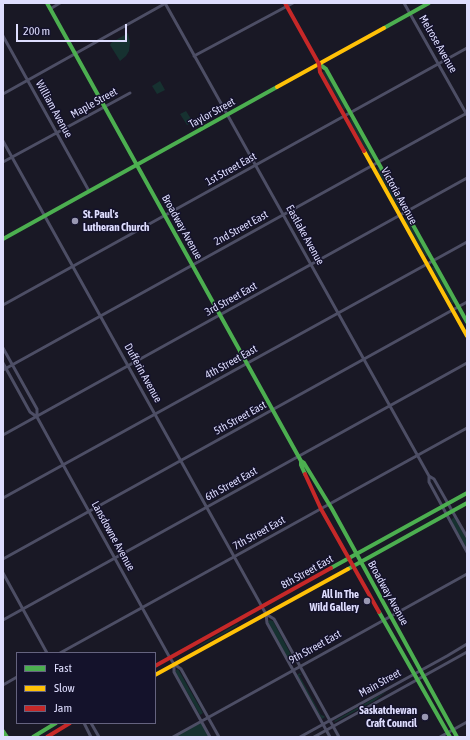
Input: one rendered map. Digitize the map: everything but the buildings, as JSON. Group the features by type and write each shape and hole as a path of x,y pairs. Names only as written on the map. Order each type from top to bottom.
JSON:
{"main road":[{"name":"Broadway Avenue","path":"47,3 273,410 299,459 322,508 449,735"},
{"name":"Taylor Street","path":"3,239 429,3"},
{"name":"Victoria Avenue","path":"286,5 319,64 320,72 344,116 467,336"},
{"name":"Victoria Avenue","path":"319,64 326,69 467,322"},
{"name":"Broadway Avenue","path":"299,459 304,463 329,504 457,737"},
{"name":"8th Street East","path":"156,665 467,493"},
{"name":"8th Street East","path":"156,674 467,503"},
{"path":"33,737 54,724"},
{"path":"47,737 68,724"},
{"path":"3,731 7,737"}],"street":[{"path":"50,9 60,3"},
{"path":"3,94 165,3"},
{"name":"Eastlake Avenue","path":"165,3 417,455 429,476 434,479 467,537"},
{"path":"194,56 286,5 293,3"},
{"name":"Melrose Avenue","path":"404,3 467,114"},
{"name":"William Avenue","path":"3,36 89,191"},
{"name":"1st Street East","path":"3,305 467,48"},
{"name":"Maple Street","path":"3,162 130,93"},
{"name":"2nd Street East","path":"5,369 467,114"},
{"name":"Dufferin Avenue","path":"3,141 266,614 267,623 330,737"},
{"name":"3rd Street East","path":"3,435 467,178"},
{"name":"4th Street East","path":"3,498 467,242"},
{"name":"5th Street East","path":"3,559 467,302"},
{"name":"Lansdowne Avenue","path":"3,348 37,409 37,417"},
{"name":"Lansdowne Avenue","path":"3,363 30,412 37,417 170,658 174,664 181,669 219,737"},
{"name":"6th Street East","path":"3,620 206,508 299,459 467,363"},
{"name":"7th Street East","path":"62,652 467,428"},
{"name":"Eastlake Avenue","path":"429,476 428,482 467,552"},
{"path":"3,573 46,652"},
{"name":"9th Street East","path":"173,737 467,574"},
{"name":"Dufferin Avenue","path":"266,614 274,619 339,737"},
{"name":"Main Street","path":"300,737 421,671 467,644"},
{"name":"Main Street","path":"314,737 467,652"},
{"name":"Lansdowne Avenue","path":"174,664 174,672 210,737"},
{"path":"3,685 16,678"},
{"path":"440,737 449,735 453,730 467,722"},
{"path":"84,724 90,737"},
{"path":"92,724 99,737"}],"green space":[{"path":"128,33 130,42 129,51 120,61 110,45"},
{"path":"325,71 346,108 344,110 322,72"},
{"path":"160,81 165,90 157,94 152,86"},
{"path":"186,111 193,122 187,125 180,114"},
{"path":"351,118 373,158 371,160 349,120"},
{"path":"379,168 401,208 399,209 377,170"},
{"path":"406,218 428,255 426,257 404,220"},
{"path":"431,267 434,267 454,302 452,304"},
{"path":"454,517 467,540 467,549 451,520"},
{"path":"268,621 273,621 295,662 293,664 291,664 269,624"},
{"path":"237,624 238,625 227,632 191,651 205,642"},
{"path":"178,669 203,713 200,715 175,671"},
{"path":"300,673 301,675 299,675 321,715 325,717 322,719 297,675"},
{"path":"387,691 374,701 335,722 334,721"},
{"path":"201,721 210,737 173,737"}],"traffic: fast":[{"path":"47,3 301,461 305,474"},
{"path":"384,28 429,3"},
{"path":"319,64 326,69 467,322"},
{"path":"3,239 277,87"},
{"path":"301,461 304,463 332,509 457,737"},
{"path":"331,568 467,493"},
{"path":"348,569 467,503"},
{"path":"379,612 450,737"},
{"path":"33,737 54,724"},
{"path":"3,731 7,737"}],"traffic: slow":[{"path":"277,87 384,28"},
{"path":"364,151 467,336"},
{"path":"156,674 348,569"}],"traffic: jam":[{"path":"285,3 319,64 320,72 364,151"},
{"path":"305,474 321,509 379,612"},
{"path":"156,665 331,568"},
{"path":"47,737 68,724"}],"place":[{"name":"St. Paul's Lutheran Church","path":"75,221"},
{"name":"All In The Wild Gallery","path":"367,601"},
{"name":"Saskatchewan Craft Council","path":"425,717"}]}
